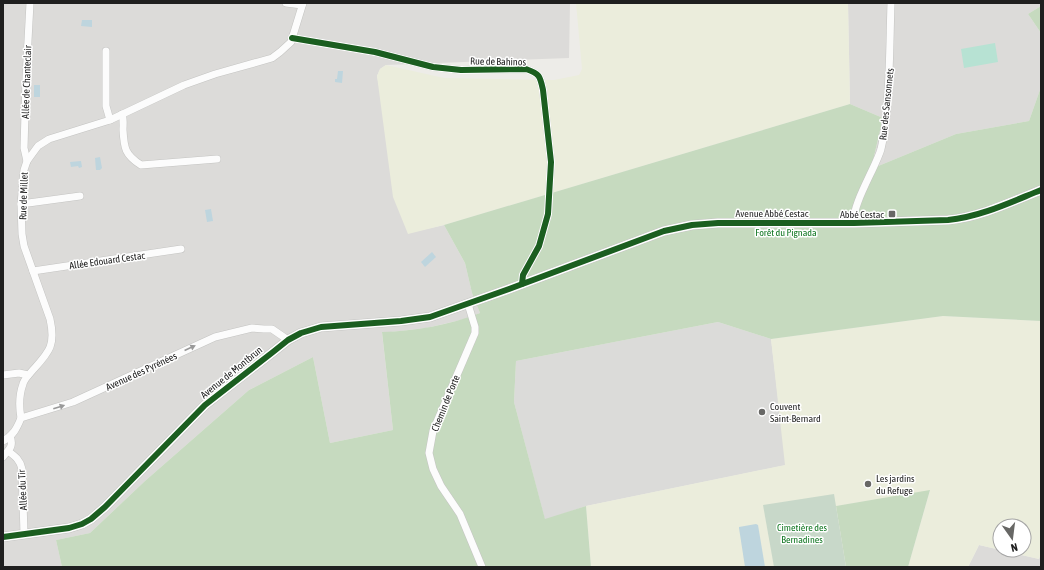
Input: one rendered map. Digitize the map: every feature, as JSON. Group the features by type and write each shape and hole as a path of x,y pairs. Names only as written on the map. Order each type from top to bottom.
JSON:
{"street":[{"name":"Allée de Chanteclair","path":"26,161 24,148 30,3"},
{"path":"286,3 302,4 292,38"},
{"name":"Rue des Sansonnets","path":"854,223 853,219 857,206 881,149 887,112 891,3"},
{"name":"Rue de Millet","path":"21,418 20,405 23,383 28,375 45,357 53,339 50,319 24,246 22,234 21,204 26,161 38,146 49,139 110,120 184,85 215,74 272,58 286,47 292,38"},
{"name":"Rue de Bahinos","path":"292,38 375,52 433,67 461,70 526,69 536,73 540,79 543,90 551,162 548,214 539,246 523,275 522,284"},
{"path":"106,51 106,106 110,120"},
{"path":"122,114 124,120 123,130 126,150 134,161 141,165 217,159"},
{"name":"Avenue Abbé Cestac","path":"509,289 664,231 692,225 718,223 854,223 962,219 1041,190"},
{"path":"21,204 80,196"},
{"name":"Allée Edouard Cestac","path":"33,271 181,249"},
{"name":"Avenue de Montbrun","path":"3,537 69,528 82,524 91,519 105,507 205,405 288,340 301,333 321,327 388,323 430,317 509,289"},
{"name":"Chemin de Porte","path":"468,304 475,327 475,333 433,431 429,453 433,469 441,486 460,514 482,567"},
{"name":"Avenue des Pyrénées","path":"21,418 72,402 215,337 252,328 272,329 288,340"},
{"path":"3,375 19,373 28,375"},
{"path":"3,441 15,430 21,418"},
{"path":"3,457 11,447 12,442 10,436"},
{"name":"Allée du Tir","path":"8,451 20,462 22,469 24,534"}],"shaded area":[{"path":"3,3 570,3 569,58 386,65 380,69 377,76 408,233 444,225 465,263 472,293 480,313 465,319 426,328 382,333 393,430 330,443 313,357 249,390 145,481 90,533 56,540 62,567 3,567"},
{"path":"848,3 1041,3 1041,6 1028,14 1041,33 1041,87 1029,121 956,134 871,169 883,118 850,104"},
{"path":"718,322 771,339 786,465 586,506 545,520 514,402 516,361"},
{"path":"979,545 992,548 992,558 1032,557 1039,559 1041,553 1041,567 968,567"}],"green space":[{"path":"576,3 848,3 850,104 444,225 408,234 393,197 377,76 380,69 386,65 444,78 554,80 579,75 582,69"},
{"path":"1041,6 1041,33 1028,14"},
{"path":"995,43 998,62 964,68 961,49"},
{"name":"Forêt du Pignada","path":"1041,87 1041,321 943,316 771,339 718,322 516,361 514,402 545,519 586,506 591,567 62,567 56,540 90,533 145,481 249,390 313,357 330,443 393,430 382,332 432,327 480,313 472,293 465,263 444,225 850,104 883,118 871,169 956,134 1029,121"},
{"path":"943,316 1041,321 1041,553 1039,559 1032,557 1032,518 992,518 992,548 979,545 968,567 908,567 930,491 836,506 846,567 591,567 586,506 785,465 771,339"},
{"path":"930,490 908,567 846,567 836,506"},
{"name":"Cimetière des Bernadines","path":"834,494 846,567 774,567 763,505"}],"water":[{"path":"82,20 92,20 92,27 81,26"},
{"path":"338,71 343,71 342,83 335,82"},
{"path":"34,85 40,85 40,97 34,97"},
{"path":"100,157 102,168 100,170 96,170 95,158"},
{"path":"81,161 82,167 71,167 70,162"},
{"path":"211,209 213,221 207,222 205,210"},
{"path":"432,252 436,257 425,267 421,262"},
{"path":"756,524 758,525 765,567 745,567 739,527"}],"cycle path":[{"path":"292,38 375,52 433,67 461,70 526,69 539,76 543,90 551,162 548,214 539,246 523,275 522,284"},
{"path":"3,537 69,528 82,524 91,519 105,507 205,405 288,340 301,333 321,327 401,321 430,317 664,231 692,225 718,223 854,223 948,220 972,216 1041,190"}],"place":[{"name":"Abbé Cestac","path":"892,214"},
{"name":"Couvent Saint-Bernard","path":"762,412"},
{"name":"Les jardins du Refuge","path":"868,484"}]}
